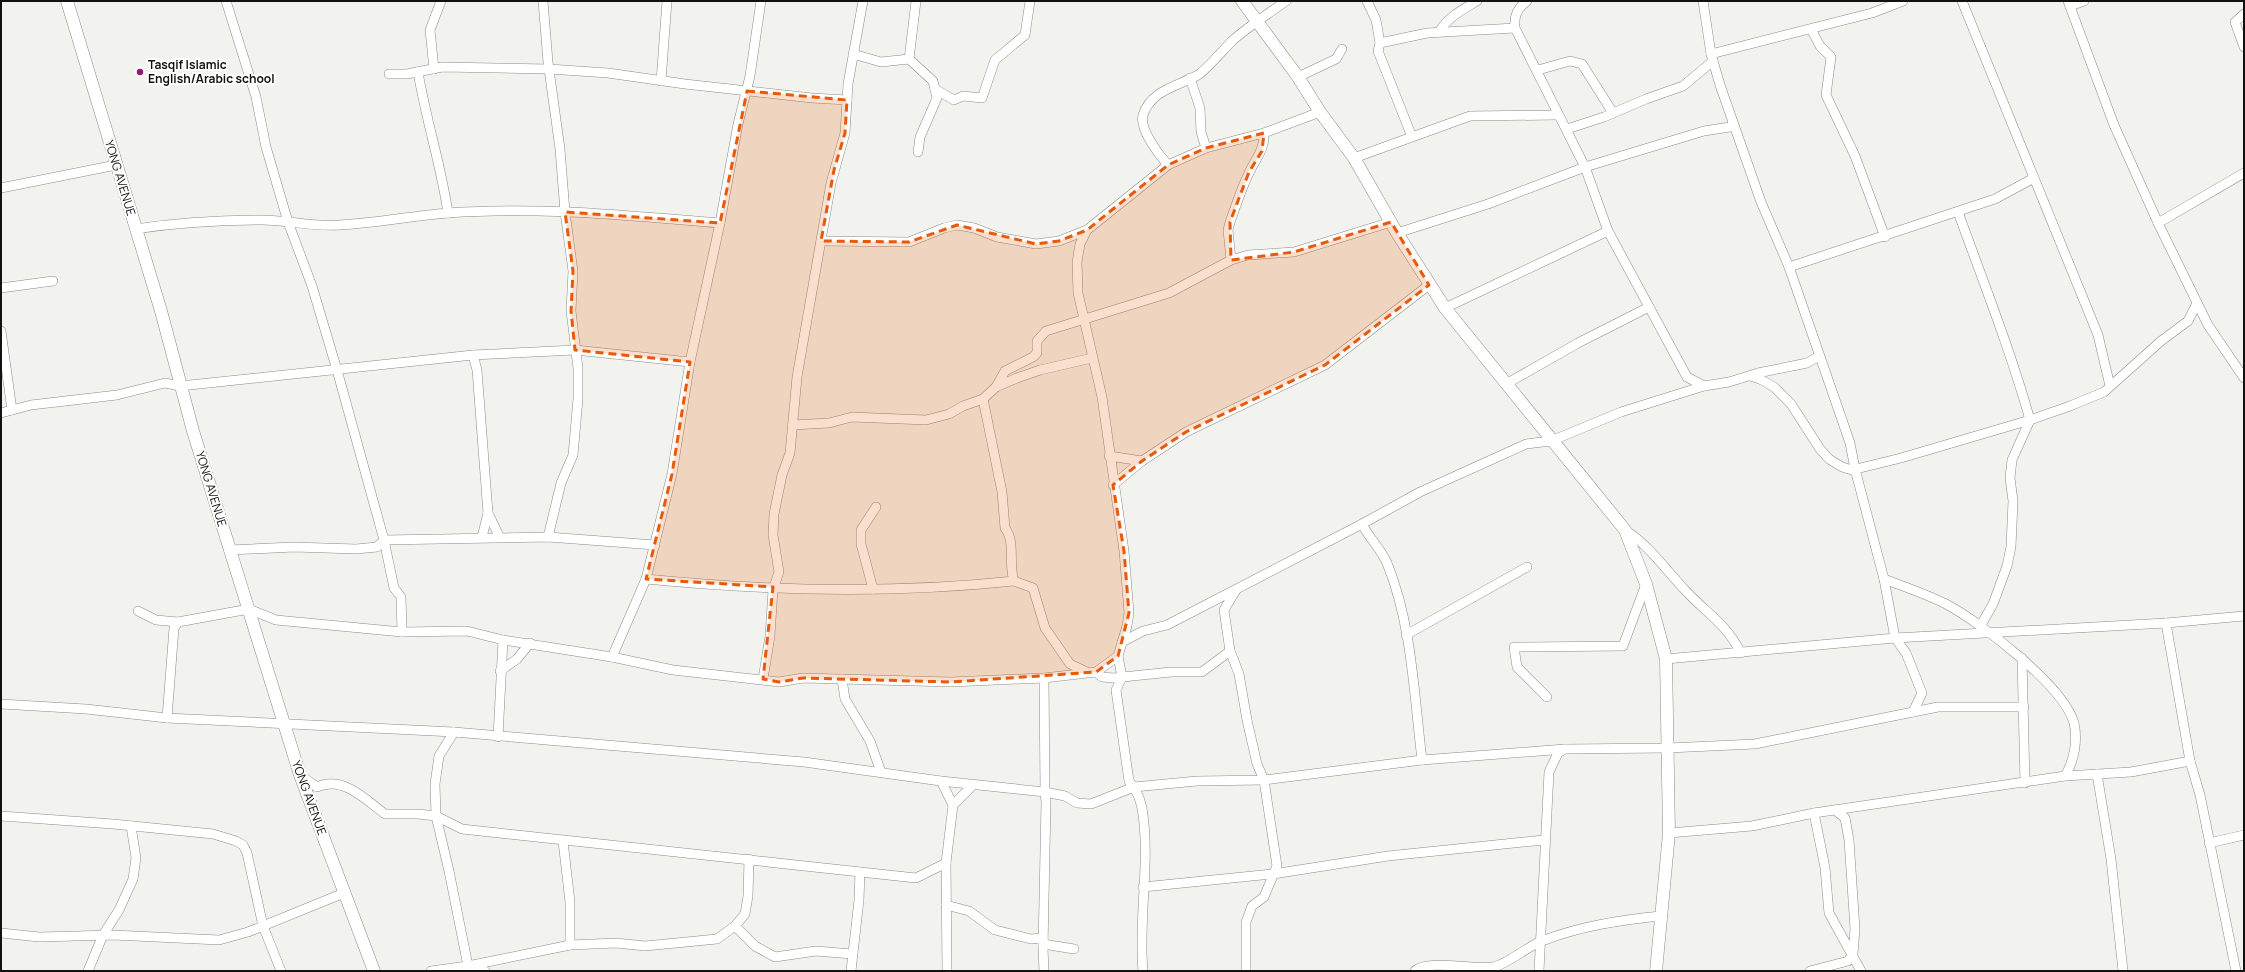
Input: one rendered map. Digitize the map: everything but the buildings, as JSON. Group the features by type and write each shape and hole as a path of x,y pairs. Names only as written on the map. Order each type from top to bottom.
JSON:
{"street":[{"name":"YONG AVENUE","path":"67,1 135,229 161,310 180,386 300,775 374,971"},
{"path":"226,1 256,97 266,147 288,222 312,286 337,370 384,540 394,588 401,597 402,632"},
{"path":"434,69 430,30 441,1"},
{"path":"544,1 549,69 560,148 565,212 573,272 571,311 578,368 578,398 572,455 562,483 548,537"},
{"path":"661,81 667,1"},
{"path":"612,656 646,579 672,474 690,362 720,223 738,124 747,90 761,1"},
{"path":"763,679 770,636 774,587 779,572 774,535 774,514 780,481 790,453 797,377 807,312 834,170 845,133 847,100 863,1"},
{"path":"909,59 916,1"},
{"path":"935,89 954,100 963,96 982,98 995,60 1024,35 1030,1"},
{"path":"1242,1 1298,77 1320,112 1354,158 1428,285 1445,308 1551,441 1625,530 1640,540 1686,592 1718,619 1733,637 1741,653"},
{"path":"1168,165 1155,150 1148,138 1142,116 1147,106 1166,88 1198,74 1245,29 1286,1"},
{"path":"1367,1 1376,20 1380,43 1378,51 1412,137"},
{"path":"1439,32 1445,23 1457,12 1477,1"},
{"path":"1703,1 1712,57 1733,124 1762,202 1789,267 1850,442 1855,469 1884,579 1895,638 1906,653 1922,693 1913,712"},
{"path":"1567,129 1683,86 1712,57 1811,28 1872,13 1903,1"},
{"path":"1962,1 2098,335 2110,386"},
{"path":"2084,1 2069,4 2114,125 2158,223 2208,325 2244,378"},
{"path":"1523,2 1514,17 1515,28 1538,70 1558,115 1567,129 1584,167 1608,231 1687,377 1704,386"},
{"path":"2244,14 2235,22 2244,47"},
{"path":"1380,43 1427,33 1515,28"},
{"path":"1811,28 1820,46 1831,57 1826,95 1855,156 1885,237"},
{"path":"1298,77 1336,59 1342,49"},
{"path":"854,54 881,62 909,59 933,81 937,98 920,137 918,152"},
{"path":"1538,70 1570,61 1582,64 1613,113"},
{"path":"389,74 418,72 434,69 549,69 608,73 661,81 812,98 847,100"},
{"path":"418,72 426,119 439,162 448,213"},
{"path":"1190,78 1200,108 1201,132 1206,148"},
{"path":"821,241 909,242 944,228 957,226 974,228 997,237 1036,244 1059,241 1087,230 1168,165 1206,148 1264,133 1320,112"},
{"path":"1354,158 1470,116 1558,115"},
{"path":"793,425 828,423 852,417 926,420 949,414 964,406 983,399 996,387 1005,371 1033,357 1037,353 1037,342 1046,331 1169,293 1231,260 1254,254 1279,254 1294,252 1488,204 1584,167 1704,131 1730,127 1733,124"},
{"path":"1231,260 1228,230 1230,222 1249,172 1262,151 1264,133"},
{"path":"1,188 116,165"},
{"path":"2158,223 2244,173"},
{"path":"1789,267 1885,237 1995,199 2034,178"},
{"path":"135,229 165,224 262,220 308,225 340,225 448,213 565,212 720,223"},
{"path":"1958,212 1981,278 1999,322 2030,420 2012,460 2010,478 2013,501 2011,547 2007,566 1993,604 1980,625"},
{"path":"1087,230 1080,244 1078,262 1078,293 1102,397 1113,485 1124,552 1129,613 1127,626 1118,656 1122,677 1116,690 1129,781 1134,787 1142,807 1144,846 1141,948 1143,971"},
{"path":"1445,308 1608,231"},
{"path":"1,288 53,281"},
{"path":"1113,485 1142,461 1186,432 1325,365 1428,285"},
{"path":"1750,376 1760,379 1774,387 1784,397 1829,459 1842,467 1852,470 1901,458 2030,420 2104,392 2161,341 2188,322 2197,303"},
{"path":"1506,384 1578,343 1650,307"},
{"path":"1,331 12,410"},
{"path":"1,413 31,405 94,399 165,383 180,386 473,355 575,350 690,362"},
{"path":"473,355 477,370 488,513 482,537"},
{"path":"1122,642 1143,631 1167,625 1362,524 1420,492 1526,444 1551,441 1621,412 1704,386 1729,382 1807,363 1819,356"},
{"path":"996,387 1040,370 1092,358"},
{"path":"983,399 1002,492 1005,528 1008,532 1014,581"},
{"path":"1109,456 1142,461"},
{"path":"873,589 861,544 861,530 876,508"},
{"path":"488,513 499,536"},
{"path":"1362,524 1368,536 1386,562 1401,609 1406,635 1422,760"},
{"path":"1625,530 1646,584 1666,659 1668,833 1656,971"},
{"path":"230,550 294,547 356,549 377,547 384,540 499,536 548,537 655,545"},
{"path":"1406,635 1527,567"},
{"path":"646,579 706,585 873,589 926,589 1014,581 1032,588 1045,628 1070,664 1102,677 1113,678 1202,672 1230,651"},
{"path":"1884,579 1946,604 1980,625 2022,658 2065,707 2074,722 2074,756 2065,776"},
{"path":"1547,697 1517,667 1514,647 1623,646 1646,584"},
{"path":"1237,589 1224,610 1230,651 1240,674 1257,764 1264,780 1278,866 1273,874 1264,897 1252,906 1246,922 1246,971"},
{"path":"1209,604 1224,610"},
{"path":"138,611 156,620 178,622 249,609 276,620 402,632 467,631 503,640 612,656 673,670 779,682 803,678 951,682 1044,678 1092,673 1118,656"},
{"path":"1666,659 1895,638 2166,623 2244,616"},
{"path":"167,718 174,628 178,622"},
{"path":"2166,623 2190,762 2200,795 2236,971"},
{"path":"498,737 500,671 503,640"},
{"path":"500,671 517,659 530,643"},
{"path":"2022,658 2025,783"},
{"path":"1044,678 1044,792 1046,802 1043,941 1044,971"},
{"path":"842,679 845,699 870,741 881,772"},
{"path":"1,704 86,709 167,718 454,732 498,737 804,762 941,781 1044,792 1065,796 1078,803 1092,804 1134,787 1197,782 1264,780 1422,760 1565,749 1668,748 1755,744 1938,707 2024,708"},
{"path":"454,732 439,756 435,784 436,816 449,871 468,966"},
{"path":"1539,971 1544,840 1549,772 1558,753 1565,749"},
{"path":"1668,833 1752,826 1814,813 2065,776 2131,772 2190,762"},
{"path":"2097,774 2111,859 2122,971"},
{"path":"300,775 317,787 324,783 333,783 346,787 362,795 385,814 418,814 436,816 462,829 563,841 749,858 916,878 946,862"},
{"path":"941,781 952,805 946,862 947,971"},
{"path":"952,805 973,785"},
{"path":"1810,971 1848,961 1853,954 1855,929 1849,840 1845,818 1835,810"},
{"path":"1814,813 1825,868 1829,913 1853,954 1861,971"},
{"path":"1,816 213,834 243,845 247,853 263,926 281,971"},
{"path":"88,971 103,935 119,910 133,879 136,858 131,826"},
{"path":"2210,843 2244,835"},
{"path":"1143,887 1273,874 1388,856 1544,840"},
{"path":"563,841 570,902 570,945"},
{"path":"431,971 468,966 570,945 616,943 645,946 717,939 735,926 745,914 748,896 749,858"},
{"path":"851,971 856,930 860,872"},
{"path":"1,933 55,937 103,935 219,940 263,926 344,892"},
{"path":"946,905 969,910 1000,932 1074,949"},
{"path":"1415,971 1425,967 1494,967 1540,941 1572,931 1623,920 1661,916"},
{"path":"735,926 755,946 774,958 816,952 852,954"},
{"path":"468,966 485,971"}],"highlighted area":[{"path":"747,91 847,100 845,133 834,170 821,241 909,242 957,225 1036,244 1059,241 1087,230 1168,165 1206,148 1264,133 1262,151 1249,172 1230,222 1231,260 1294,252 1391,222 1429,285 1325,365 1186,432 1142,461 1113,485 1124,551 1129,613 1118,656 1096,672 951,682 803,678 779,682 763,679 773,587 646,579 672,474 690,362 575,350 571,311 573,271 565,212 720,223"}],"place":[{"name":"Tasqif Islamic English/Arabic school","path":"140,72"}]}
